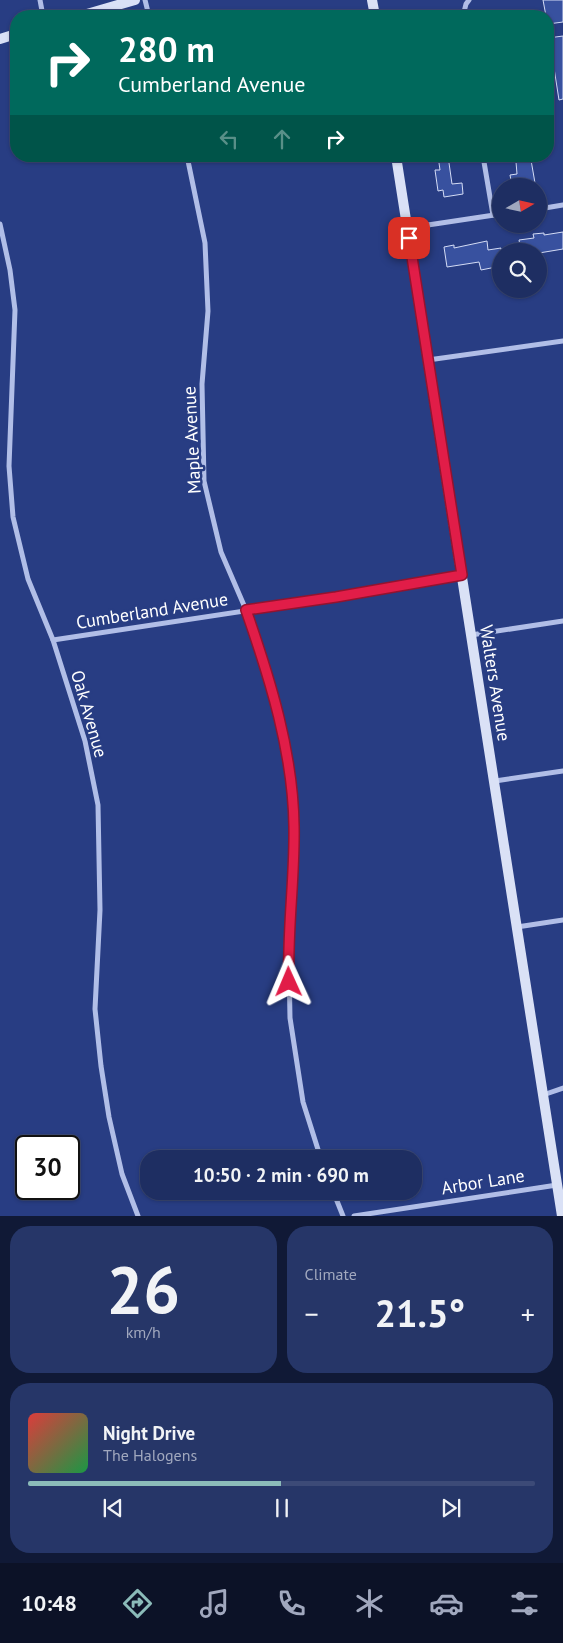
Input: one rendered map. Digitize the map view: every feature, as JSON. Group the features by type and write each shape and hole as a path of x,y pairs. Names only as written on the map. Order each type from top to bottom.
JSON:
{"main road":[{"path":"101,10 135,0"},
{"name":"Walters Avenue","path":"397,162 562,1216"}],"street":[{"name":"Maple Avenue","path":"187,162 205,243 208,311 202,384 204,481 221,552 246,610 269,677 290,774 294,824 289,965 290,1018 303,1102 318,1150"},
{"path":"485,162 492,208"},
{"path":"548,208 563,205"},
{"path":"408,228 492,215"},
{"name":"Oak Avenue","path":"0,224 10,270 15,310 9,466 14,516 28,579 53,640 85,741 98,805 100,910 95,1009 109,1117 122,1174 138,1216"},
{"path":"428,360 563,342"},
{"name":"Cumberland Avenue","path":"53,640 336,597 462,575"},
{"path":"471,635 563,621"},
{"path":"494,781 563,771"},
{"path":"517,927 563,920"},
{"path":"543,1095 563,1088"},
{"name":"Arbor Lane","path":"354,1216 557,1185"},
{"path":"337,1200 343,1216"}],"building":[{"path":"543,0 563,0 563,22 554,23 554,10 545,10"},
{"path":"563,36 563,99 559,100 554,68 554,37"},
{"path":"439,162 449,162 452,184 462,183 463,194 444,197 443,190 438,191 435,170 440,170"},
{"path":"516,162 531,162 534,178 511,178 510,175 517,174"},
{"path":"563,232 563,249 547,252 547,243 520,243 519,240 534,238 533,234 544,233 544,235"},
{"path":"487,241 488,250 492,249 492,268 481,270 479,262 447,267 444,247 454,245 454,248"}],"route":[{"path":"289,982 294,824 290,774 269,677 246,610 336,597 462,575 409,238"}]}
